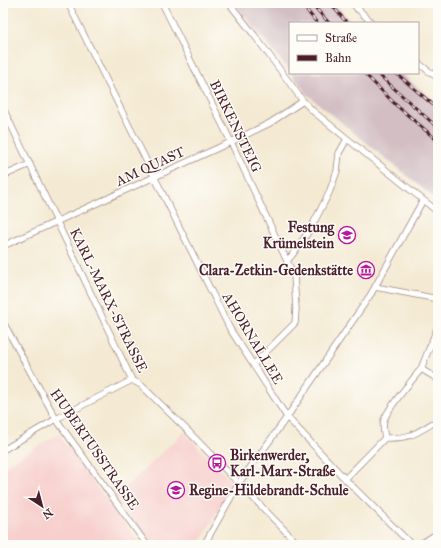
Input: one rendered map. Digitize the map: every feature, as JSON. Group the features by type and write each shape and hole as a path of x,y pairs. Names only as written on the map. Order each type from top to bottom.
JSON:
{"street":[{"name":"AHORNALLEE","path":"68,3 230,329 287,417 345,479 412,545"},
{"name":"BIRKENSTEIG","path":"162,3 231,142 294,275 296,309 295,323 254,364"},
{"path":"229,3 303,101 314,112 438,212"},
{"path":"352,3 371,22"},
{"path":"357,9 362,3"},
{"path":"419,64 438,78"},
{"name":"AM QUAST","path":"3,246 155,178 231,142 270,123 303,101"},
{"name":"KARL-MARX-STRASSE","path":"3,108 132,380 141,385 299,545"},
{"path":"287,261 311,228 330,193 337,171 339,153 347,139"},
{"path":"3,176 30,164"},
{"path":"204,545 239,484 287,417 375,287 423,200"},
{"path":"375,287 438,299"},
{"name":"HUBERTUSSTRASSE","path":"3,322 56,419 147,545"},
{"path":"385,438 383,429 384,420 420,369 438,326"},
{"path":"420,369 438,379"},
{"path":"4,448 56,419 132,380"},
{"path":"345,479 385,438 400,439 410,437 438,420"},
{"path":"419,545 438,533"}],"shaded area":[{"path":"234,3 334,3 351,22 289,22 289,71"},
{"path":"292,74 402,74 438,105 438,201 309,96"},
{"name":"Festung Krümelstein","path":"338,230 357,232 356,241 337,239"},
{"name":"Regine-Hildebrandt-Schule","path":"184,432 233,483 199,545 153,545 115,497"},
{"path":"58,434 141,545 3,545 3,470 5,466"}],"railway":[{"path":"301,3 316,22"},
{"path":"311,3 328,22"},
{"path":"330,3 346,22"},
{"path":"365,74 395,104 438,141"},
{"path":"378,74 438,128"},
{"path":"397,74 438,109"}],"place":[{"name":"Festung Krümelstein","path":"347,235"},
{"name":"Clara-Zetkin-Gedenkstätte","path":"366,270"},
{"name":"Birkenwerder, Karl-Marx-Straße","path":"217,463"},
{"name":"Regine-Hildebrandt-Schule","path":"176,490"}]}
